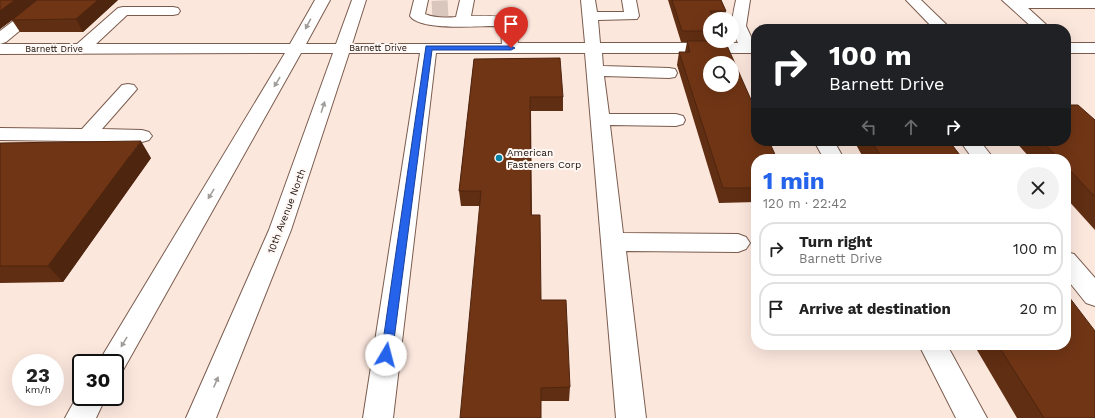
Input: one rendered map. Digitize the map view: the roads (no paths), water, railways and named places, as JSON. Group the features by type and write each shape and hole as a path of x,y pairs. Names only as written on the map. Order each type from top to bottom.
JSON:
{"street":[{"path":"0,39 50,0"},
{"path":"117,354 296,48 318,5 323,0"},
{"name":"10th Avenue North","path":"201,418 280,230 359,0"},
{"path":"588,0 632,418"},
{"path":"590,16 632,16 629,0"},
{"path":"743,0 738,26 751,46"},
{"path":"898,0 913,1 938,24"},
{"path":"1011,2 1095,4"},
{"path":"1011,2 1037,24"},
{"path":"424,6 417,16 424,20 440,23 462,9 508,26 511,48"},
{"path":"81,49 123,11 173,11"},
{"path":"378,418 428,48"},
{"name":"Barnett Drive","path":"0,49 751,48"},
{"path":"1071,48 1095,48"},
{"path":"595,71 669,73"},
{"path":"87,135 128,89"},
{"path":"600,119 676,120"},
{"path":"0,134 142,136"},
{"path":"974,146 980,154"},
{"path":"613,242 738,243"},
{"path":"1071,267 1095,296"},
{"path":"936,350 972,418"},
{"path":"80,418 87,406"}],"tunnel":[{"path":"432,9 453,8"}],"place":[{"name":"American Fasteners Corp","path":"499,158"}]}
